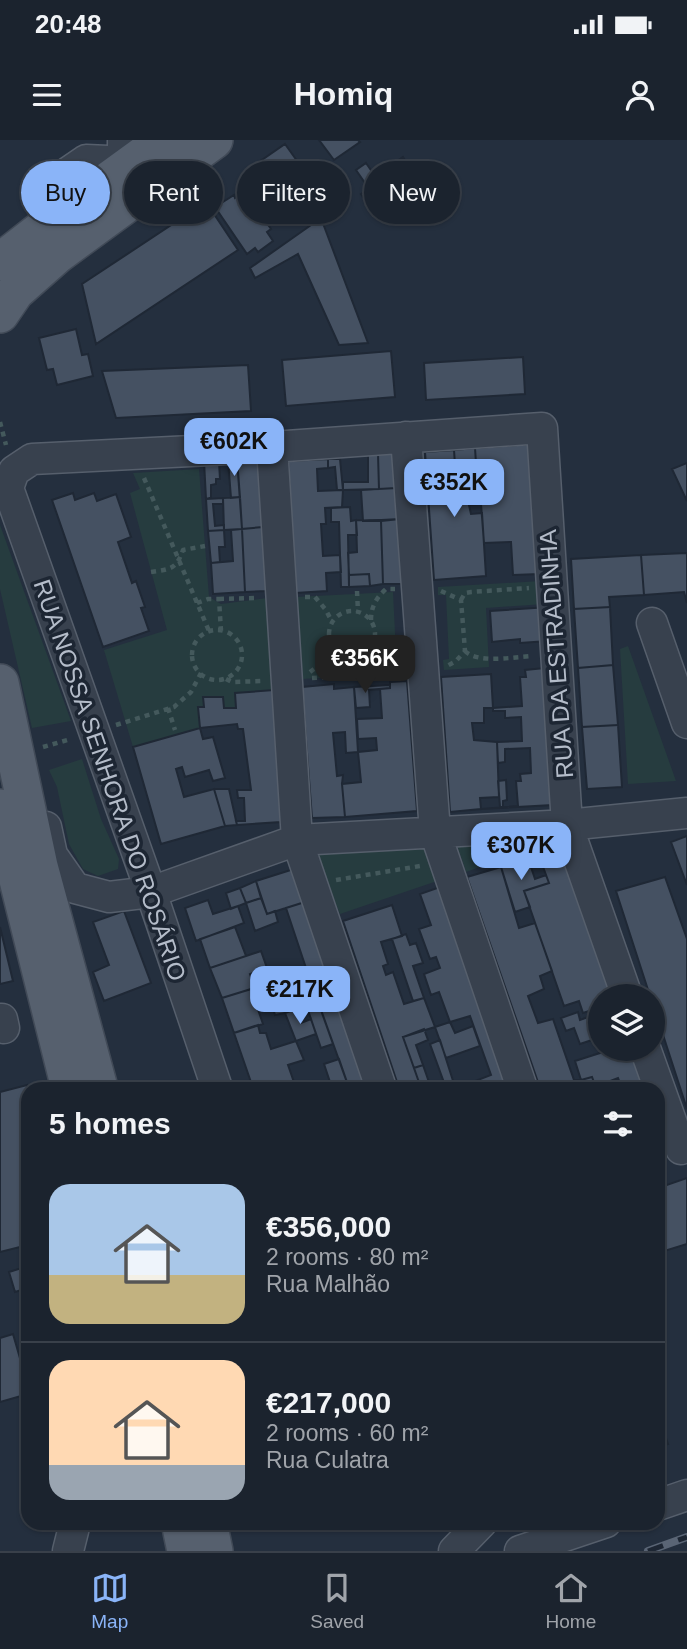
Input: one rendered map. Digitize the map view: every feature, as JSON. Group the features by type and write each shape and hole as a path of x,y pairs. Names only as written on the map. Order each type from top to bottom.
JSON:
{"main road":[{"path":"110,174 164,140"},
{"path":"0,314 15,292 58,254 214,140"},
{"path":"0,262 38,224"},
{"path":"0,683 30,760 39,866 97,1082"},
{"path":"0,808 7,873 67,1082"},
{"path":"187,1530 214,1551"}],"street":[{"path":"85,161 123,148"},
{"name":"RUA DA ESTRADINHA","path":"406,438 542,428 567,825 623,984"},
{"path":"9,452 32,459 406,438 435,832 520,1082"},
{"path":"272,446 297,840 379,1082"},
{"name":"RUA NOSSA SENHORA DO ROSÁRIO","path":"9,452 8,488 215,1082"},
{"path":"652,623 687,723"},
{"path":"30,760 52,855 75,888 109,897 150,892 297,840 567,825 687,813"},
{"path":"649,1061 655,1082"},
{"path":"665,1117 675,1151"},
{"path":"665,1503 687,1495"},
{"path":"48,1551 52,1530"},
{"path":"68,1551 74,1530"},
{"path":"454,1551 474,1530"},
{"path":"534,1535 561,1530"}],"path":[{"path":"0,422 9,452"},
{"path":"118,455 119,467 139,466 209,631"},
{"path":"151,572 172,568 179,561 183,550 205,546"},
{"path":"552,587 471,592 464,593 461,600 465,651 471,657 483,659 556,655"},
{"path":"371,620 358,612 343,612 336,617 329,629 329,637 336,651 349,657 364,654 370,649 375,634 371,610 375,600 386,589 438,589 461,600"},
{"path":"357,591 358,612"},
{"path":"197,603 208,599 315,597 332,622"},
{"path":"219,599 222,631"},
{"path":"209,631 222,631 237,640 242,654 241,662 232,675 217,679 208,678 195,666 193,650 202,635 209,631"},
{"path":"424,671 444,668 456,661 465,651"},
{"path":"301,679 358,676 357,656"},
{"path":"30,760 94,733 174,706 191,692 201,673"},
{"path":"168,708 175,730"},
{"path":"312,883 445,862"}],"green space":[{"path":"199,469 209,597 221,604 267,598 274,690 235,693 236,708 224,708 223,697 204,697 204,707 198,707 200,728 133,747 104,650 167,630 130,493 140,489 133,473"},
{"path":"0,525 71,721 32,728 0,589"},
{"path":"541,581 545,604 486,608 489,667 444,670 443,660 449,659 446,595 438,595 438,587"},
{"path":"393,592 397,674 301,679 296,597"},
{"path":"628,646 676,781 628,784 620,649"},
{"path":"82,759 101,819 119,859 118,869 98,876 83,869 69,844 57,787 49,770"},
{"path":"561,838 466,872 457,845"},
{"path":"424,847 437,881 340,914 317,858 322,848"}],"building":[{"path":"319,140 358,140 360,142 334,160"},
{"path":"285,144 297,161 260,161"},
{"path":"364,164 364,182 356,170"},
{"path":"234,195 235,198 237,197 237,224 268,224 271,229 267,232 273,241 258,252 255,248 247,254 223,219 223,202"},
{"path":"173,224 221,224 238,250 96,344 82,284"},
{"path":"312,224 323,224 368,343 339,345 298,254 255,278 250,268"},
{"path":"76,329 82,355 88,354 93,376 57,385 53,369 47,370 39,338"},
{"path":"391,351 395,397 286,406 282,360"},
{"path":"523,357 525,394 426,400 424,363"},
{"path":"248,365 251,411 116,418 102,371"},
{"path":"531,444 540,574 513,575 511,542 484,543 481,504 469,505 468,479 477,479 475,448"},
{"path":"475,448 476,463 455,465 454,450"},
{"path":"454,450 455,465 476,463 477,479 468,479 469,505 471,514 482,513 486,576 434,580 425,452"},
{"path":"394,453 396,488 379,489 378,454"},
{"path":"368,454 378,454 379,489 343,490 343,482 368,482"},
{"path":"259,457 263,527 242,529 237,459"},
{"path":"237,459 240,497 231,498 228,460"},
{"path":"328,459 328,468 317,469 318,491 343,490 342,507 325,508 326,524 321,524 323,556 340,555 341,572 326,573 327,591 295,593 288,461"},
{"path":"328,459 340,459 343,490 337,490 335,467 328,468"},
{"path":"204,461 219,462 220,479 216,479 216,484 211,485 211,498 206,499"},
{"path":"687,463 687,501 672,469"},
{"path":"396,488 400,519 363,521 361,490"},
{"path":"73,493 75,500 94,493 97,501 116,494 131,537 118,542 132,583 136,581 145,607 141,608 149,631 103,647 52,500"},
{"path":"240,497 242,529 224,530 223,498"},
{"path":"223,498 223,504 213,504 215,526 224,525 224,530 208,531 206,499"},
{"path":"350,507 351,521 356,520 357,535 348,535 349,587 341,587 339,522 331,522 331,508"},
{"path":"400,519 402,584 383,584 381,521"},
{"path":"356,520 381,521 383,584 370,586 369,574 349,575 348,553 357,552"},
{"path":"263,527 267,591 245,592 242,529"},
{"path":"242,529 245,592 213,594 211,563 233,561 231,530"},
{"path":"224,530 225,547 219,547 220,562 211,563 208,531"},
{"path":"687,553 687,603 684,592 644,595 641,555"},
{"path":"641,555 644,595 609,597 610,607 574,609 571,559"},
{"path":"369,574 370,586 349,587 349,575"},
{"path":"549,607 548,641 520,643 520,639 492,642 490,611"},
{"path":"610,607 613,665 578,668 574,609"},
{"path":"613,665 618,725 582,727 578,668"},
{"path":"545,668 553,805 481,809 518,806 516,781 521,781 520,774 531,773 530,748 505,749 505,762 498,763 497,742 522,741 521,717 505,718 505,711 493,711 493,708 522,706 520,677 526,677 525,670"},
{"path":"491,674 493,708 484,708 484,723 472,723 474,740 497,742 499,797 480,798 481,809 450,812 441,677"},
{"path":"407,681 417,811 345,817 342,784 361,782 358,752 377,750 376,738 358,739 357,719 382,718 380,689 390,688 390,682"},
{"path":"334,684 334,689 354,687 358,752 346,753 345,732 333,733 337,776 343,775 345,817 312,818 302,687"},
{"path":"390,685 390,688 369,690 370,707 356,708 354,687"},
{"path":"274,690 281,822 237,825 236,821 245,821 244,798 238,798 237,790 251,790 243,729 238,729 237,724 200,728 198,707 204,707 203,697 223,697 224,708 236,708 235,693"},
{"path":"618,725 622,787 587,789 582,727"},
{"path":"200,728 203,739 213,737 225,778 213,781 209,770 185,777 182,767 176,769 184,797 214,789 225,826 161,844 133,747"},
{"path":"506,780 507,800 503,801 503,807 500,807 498,781"},
{"path":"214,789 229,789 237,825 225,826"},
{"path":"687,836 687,885 671,842"},
{"path":"564,845 613,984 588,984 588,1011 583,1013 579,1001 564,1006 524,891 549,883 539,856 529,860 528,858"},
{"path":"528,858 535,879 546,875 549,883 524,891 530,907 515,912 501,867"},
{"path":"501,867 519,928 535,923 552,971 540,976 544,989 528,996 538,1023 553,1019 574,1080 592,1077 594,1082 538,1082 467,877"},
{"path":"297,868 308,901 267,914 256,881"},
{"path":"665,877 687,939 687,1109 665,1041 665,984 646,984 616,891"},
{"path":"256,881 261,898 246,903 240,888"},
{"path":"440,887 508,1082 475,1082 491,1075 470,1016 450,1022 439,992 431,995 424,974 440,968 436,957 430,959 419,929 431,925 420,894"},
{"path":"240,888 246,903 231,909 226,893"},
{"path":"261,898 267,914 275,911 278,922 255,931 246,903"},
{"path":"208,900 213,914 238,906 244,923 196,941 185,908"},
{"path":"308,901 371,1082 347,1082 286,908"},
{"path":"392,905 402,936 381,942 388,964 383,966 386,975 393,972 404,1004 424,998 435,1027 403,1037 419,1082 397,1082 343,921"},
{"path":"124,911 151,983 104,1001 93,972 109,965 93,922"},
{"path":"0,927 13,981 0,984"},
{"path":"235,927 246,956 210,968 200,939"},
{"path":"406,934 410,945 416,943 423,963 413,966 424,998 413,1001 392,939"},
{"path":"261,951 267,968 250,974 254,986 222,998 210,968"},
{"path":"306,968 333,1044 321,1048 295,973"},
{"path":"274,980 285,1013 275,1015 272,1005 258,1010 251,989"},
{"path":"251,989 263,1024 234,1033 222,998"},
{"path":"296,1009 301,1023 311,1019 316,1034 296,1041 285,1013"},
{"path":"578,1012 580,1020 588,1017 588,1041 580,1044 574,1028 566,1031 561,1018"},
{"path":"450,1022 455,1033 473,1026 480,1046 446,1058 435,1027"},
{"path":"258,1025 260,1033 266,1033 271,1049 296,1041 304,1060 288,1065 294,1082 251,1082 234,1033"},
{"path":"424,1029 428,1040 416,1045 423,1065 414,1068 403,1037"},
{"path":"440,1040 453,1082 444,1082 430,1044"},
{"path":"588,1057 588,1061 640,1061 647,1082 620,1082 618,1078 607,1082 594,1082 592,1077 581,1080 575,1061"},
{"path":"339,1059 347,1082 330,1082 324,1064"},
{"path":"423,1065 429,1082 419,1082 414,1068"},
{"path":"21,1087 21,1247 0,1252 0,1092"},
{"path":"687,1178 687,1244 665,1251 665,1186"},
{"path":"21,1268 21,1290 15,1292 9,1272"},
{"path":"13,1334 21,1362 21,1396 0,1402 0,1338"}],"railway":[{"path":"648,1551 687,1537"}]}
